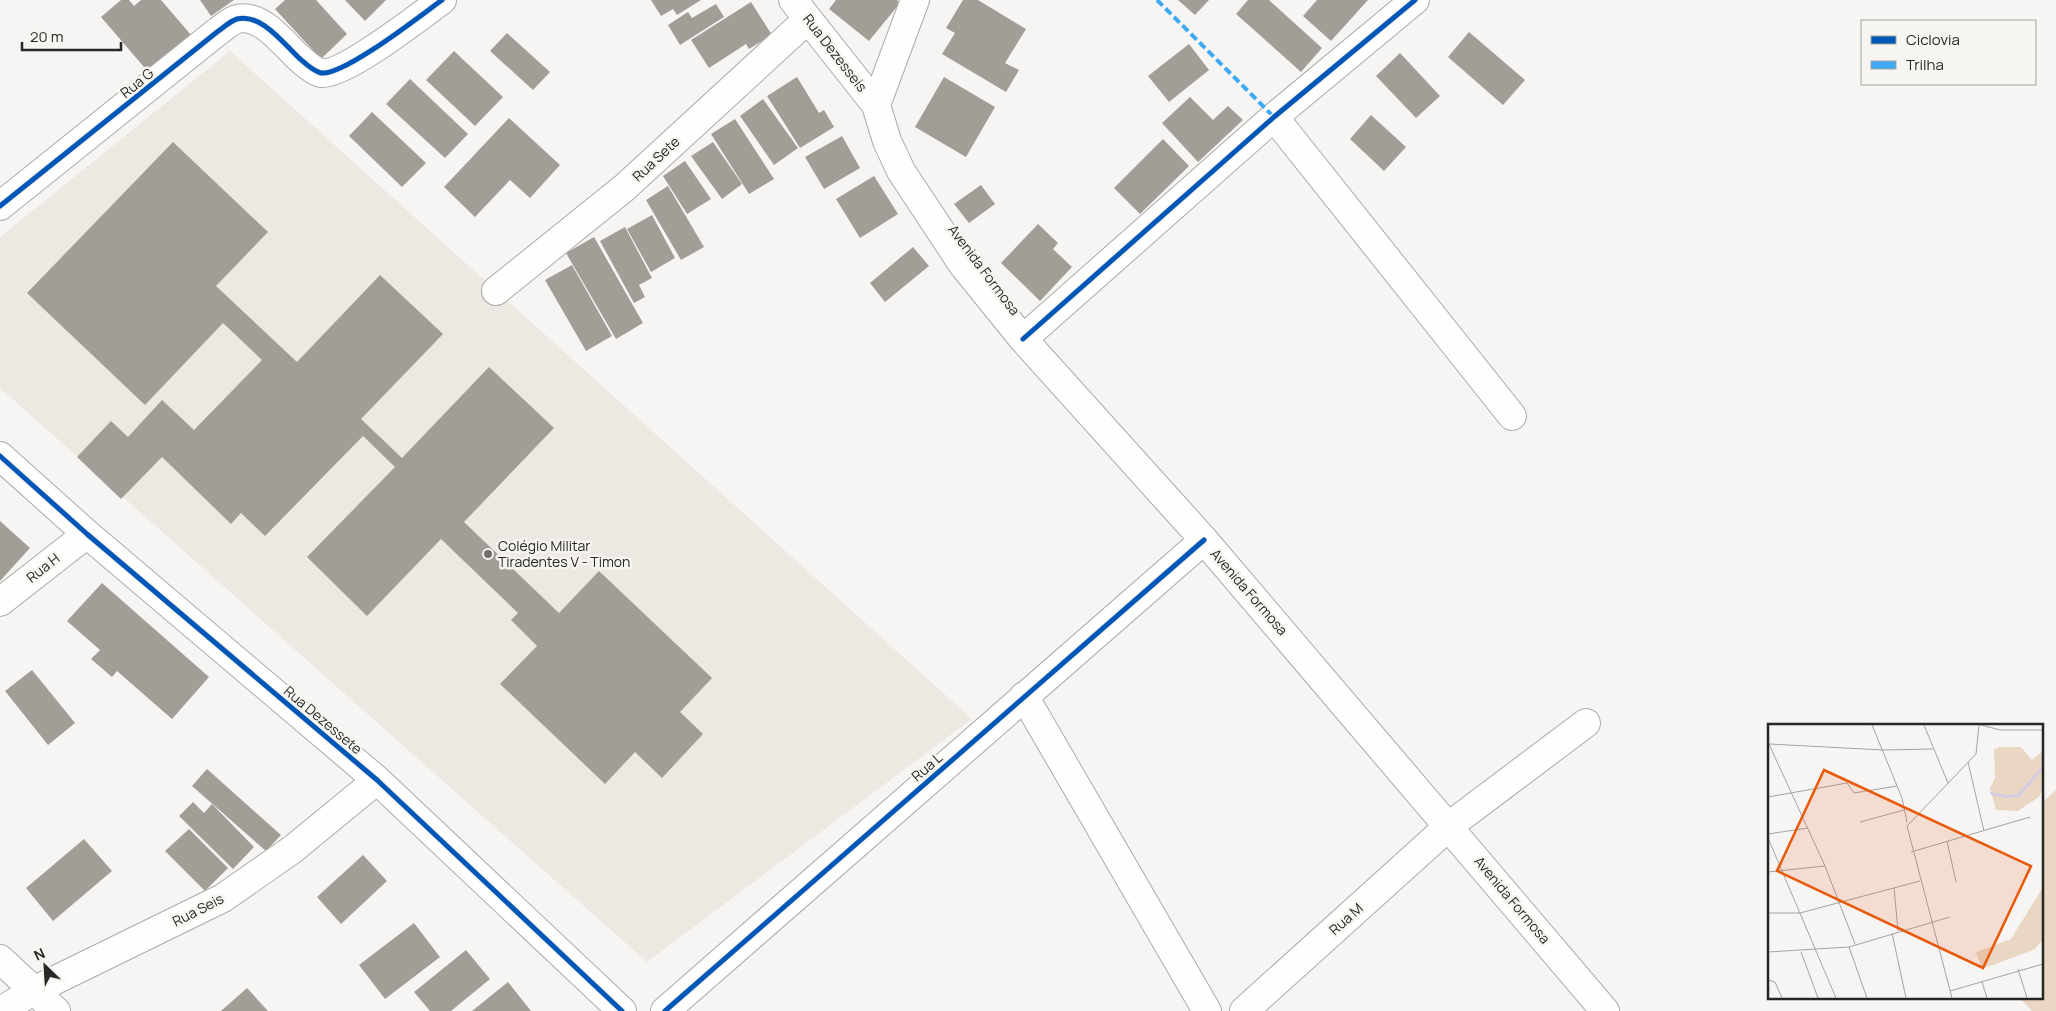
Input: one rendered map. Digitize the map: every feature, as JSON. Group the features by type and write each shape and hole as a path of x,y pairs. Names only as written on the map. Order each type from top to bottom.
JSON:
{"street":[{"name":"Rua G","path":"0,206 217,32 235,20 250,18 267,28 309,67 322,73 353,62 442,0"},
{"path":"876,105 915,0"},
{"path":"1023,339 1274,117 1415,0"},
{"name":"Rua Dezesseis","path":"801,10 876,105"},
{"name":"Rua Sete","path":"496,291 624,188 801,10"},
{"name":"Avenida Formosa","path":"876,105 887,141 901,171 963,265 1023,339 1204,540 1605,1011"},
{"path":"1274,117 1512,416"},
{"name":"Rua Dezessete","path":"0,456 87,534 377,780 622,1011"},
{"name":"Rua H","path":"0,602 87,534"},
{"name":"Rua L","path":"665,1011 1204,540"},
{"path":"1024,696 1207,1011"},
{"name":"Rua M","path":"1244,1011 1449,826 1586,723"},
{"name":"Rua Seis","path":"0,1011 33,991 223,898 293,849 377,780"},
{"path":"0,959 56,1011"}],"shaded area":[{"name":"Colégio Militar Tiradentes V - Timon","path":"230,51 972,719 647,962 0,388 0,237"},
{"path":"2056,790 2056,1011 2032,1011 2020,998 2044,998 2044,801"}],"building":[{"path":"121,0 129,0 134,6 141,0 161,0 198,43 150,74 101,17"},
{"path":"200,0 234,0 211,16"},
{"path":"285,0 316,0 347,34 321,59 275,9"},
{"path":"345,0 386,0 365,21"},
{"path":"651,0 701,0 677,15 673,9 661,16"},
{"path":"836,0 897,0 900,3 869,41 829,9"},
{"path":"963,0 978,0 1026,29 1005,63 1019,70 1006,92 942,54 955,33 946,28"},
{"path":"1178,0 1209,0 1195,15"},
{"path":"1248,0 1269,0 1322,48 1301,72 1236,14"},
{"path":"1317,0 1368,0 1331,41 1303,16"},
{"path":"751,2 772,35 749,49 746,44 709,68 691,40"},
{"path":"716,4 724,17 680,45 668,25 688,12 692,18"},
{"path":"1469,32 1525,80 1503,105 1448,57"},
{"path":"507,33 550,72 533,90 490,51"},
{"path":"1189,44 1209,70 1169,102 1148,76"},
{"path":"454,51 503,97 475,126 426,80"},
{"path":"1400,53 1440,96 1416,118 1376,76"},
{"path":"797,77 819,113 824,110 834,127 800,148 767,96"},
{"path":"944,77 995,107 966,157 915,127"},
{"path":"410,79 468,134 445,158 386,104"},
{"path":"1190,97 1213,120 1228,106 1243,120 1198,162 1162,123"},
{"path":"763,99 798,148 774,165 740,116"},
{"path":"372,112 426,163 402,187 349,136"},
{"path":"1371,115 1406,147 1384,171 1350,139"},
{"path":"509,118 560,165 530,198 510,180 475,217 444,187"},
{"path":"735,119 774,179 749,194 711,134"},
{"path":"842,136 860,168 824,189 805,157"},
{"path":"1163,139 1189,166 1140,214 1114,188"},
{"path":"173,142 268,232 216,286 297,362 380,275 443,334 361,419 402,458 489,367 554,428 464,522 559,613 599,571 712,678 680,712 703,734 662,778 635,752 605,784 500,684 537,646 511,620 518,613 441,539 367,616 307,557 395,467 363,436 265,536 241,513 231,524 162,457 121,499 77,457 111,421 128,437 162,400 194,430 262,360 223,323 145,405 27,293"},
{"path":"713,142 742,184 722,199 691,156"},
{"path":"685,161 711,199 687,214 663,176"},
{"path":"874,176 898,214 860,238 836,199"},
{"path":"981,185 995,204 969,223 954,204"},
{"path":"668,186 704,247 681,260 646,200"},
{"path":"652,215 675,258 651,272 627,229"},
{"path":"1038,224 1058,243 1053,249 1072,267 1040,301 1001,263"},
{"path":"625,227 652,278 639,285 645,297 634,303 600,241"},
{"path":"594,237 643,323 616,339 566,253"},
{"path":"913,247 929,266 885,302 870,283"},
{"path":"572,265 612,336 586,351 545,280"},
{"path":"0,521 30,548 0,581"},
{"path":"102,583 209,677 172,719 117,671 112,677 91,659 100,650 67,621"},
{"path":"32,670 75,723 48,745 5,691"},
{"path":"207,769 281,835 266,851 192,786"},
{"path":"193,802 204,813 212,804 254,847 233,869 179,816"},
{"path":"189,829 228,868 205,891 165,851"},
{"path":"84,839 112,871 53,921 26,888"},
{"path":"363,855 387,881 341,924 317,897"},
{"path":"414,923 440,957 385,999 359,965"},
{"path":"466,950 490,979 451,1011 430,1011 414,992"},
{"path":"508,982 531,1011 472,1011"},
{"path":"247,988 268,1011 221,1011"}],"marked path":[{"path":"1157,0 1274,117"}],"cycle path":[{"path":"0,206 234,20 246,18 255,20 279,37 306,64 321,73 347,65 364,55 442,0"},
{"path":"1023,339 1274,117 1415,0"},
{"path":"0,456 87,534 377,780 622,1011"},
{"path":"665,1011 1204,540"}],"place":[{"name":"Colégio Militar Tiradentes V - Timon","path":"488,554"}]}
